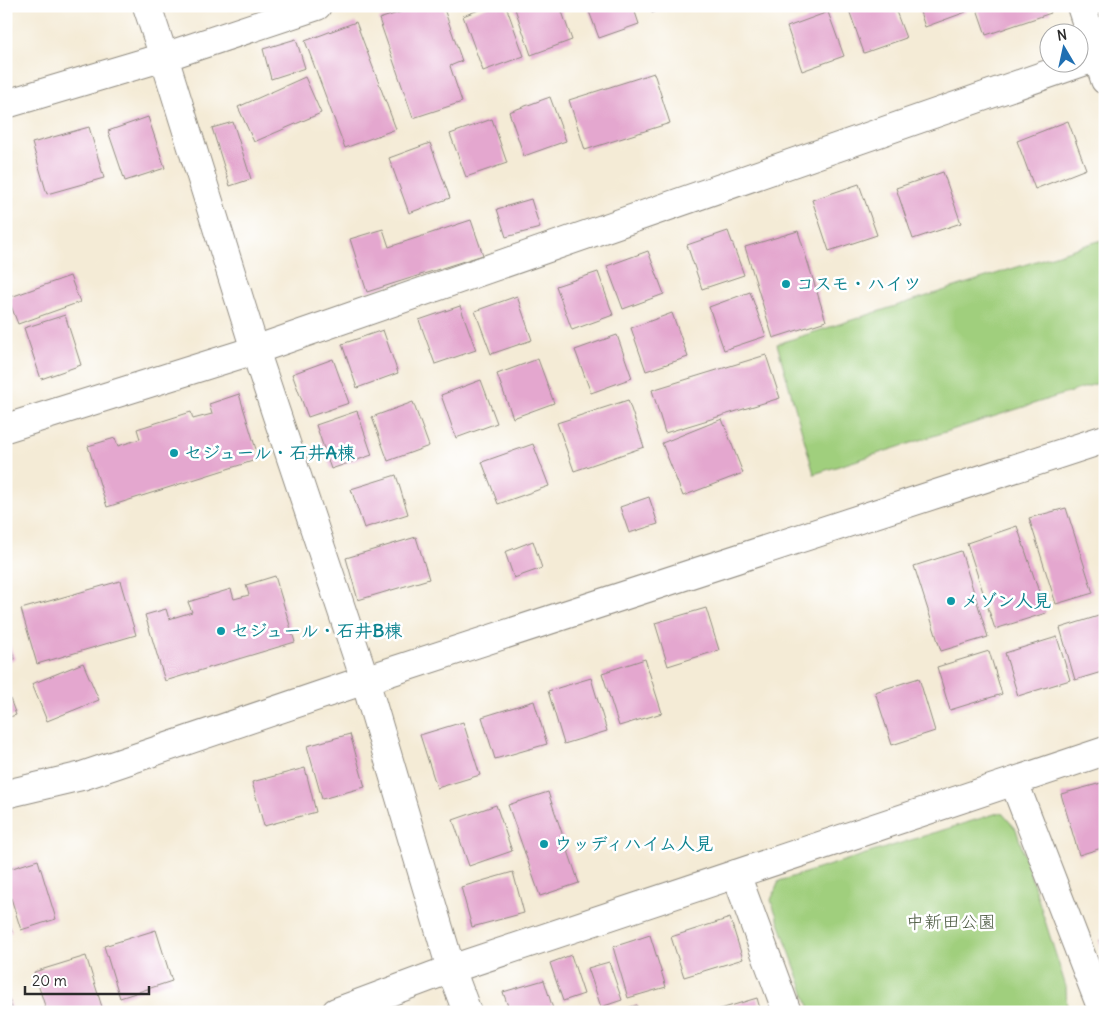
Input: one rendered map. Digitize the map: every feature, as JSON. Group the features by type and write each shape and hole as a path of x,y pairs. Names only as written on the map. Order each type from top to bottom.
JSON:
{"street":[{"path":"146,6 164,57 255,350 365,680 451,969 467,1012"},
{"path":"6,104 164,57 317,6"},
{"path":"6,428 255,350 1101,68 1081,6"},
{"path":"6,794 82,776 365,680 1105,439"},
{"path":"336,1012 451,969 1105,751"},
{"path":"1014,782 1103,1012"},
{"path":"736,874 788,1012"}],"green space":[{"path":"1105,239 1105,381 814,474 777,344"},
{"name":"中新田公園","path":"1001,812 1016,829 1066,987 1067,1012 811,1012 771,900 779,881"}],"building":[{"path":"419,6 443,6 462,61 450,66 462,102 413,118 379,19"},
{"path":"489,6 506,6 524,56 483,71 463,16"},
{"path":"514,6 560,6 572,40 531,55"},
{"path":"587,6 633,6 639,24 599,38"},
{"path":"650,6 669,6 652,13"},
{"path":"859,6 894,6 906,38 864,53 849,10"},
{"path":"918,6 964,6 966,12 925,27"},
{"path":"976,6 1048,6 1051,13 986,35"},
{"path":"828,12 844,56 802,71 787,27"},
{"path":"356,22 396,129 345,148 305,41"},
{"path":"296,39 305,68 271,79 263,49"},
{"path":"654,73 670,123 585,150 569,100"},
{"path":"305,77 321,113 254,142 238,107"},
{"path":"550,97 566,141 524,156 509,112"},
{"path":"148,117 165,168 125,181 108,131"},
{"path":"492,119 507,163 466,177 450,134"},
{"path":"1068,121 1086,169 1035,189 1017,141"},
{"path":"233,122 251,179 230,186 212,128"},
{"path":"89,127 104,178 47,194 32,143"},
{"path":"430,143 450,198 409,213 389,158"},
{"path":"943,172 961,223 913,239 896,188"},
{"path":"859,184 877,235 829,251 812,200"},
{"path":"531,199 540,228 506,237 497,209"},
{"path":"471,220 483,255 367,292 350,239 383,229 389,247"},
{"path":"728,231 744,275 702,289 687,245"},
{"name":"コスモ・ハイツ","path":"798,231 826,321 773,338 745,247"},
{"path":"648,251 664,294 623,309 607,266"},
{"path":"598,272 613,315 572,330 556,286"},
{"path":"70,276 80,302 18,324 8,298"},
{"path":"750,292 766,336 724,350 709,307"},
{"path":"517,296 532,340 491,354 475,311"},
{"path":"460,306 476,350 435,364 419,320"},
{"path":"672,313 688,357 646,371 631,328"},
{"path":"65,315 81,365 41,379 24,328"},
{"path":"383,330 398,373 357,388 342,344"},
{"path":"617,335 632,378 591,393 575,350"},
{"path":"766,355 780,398 665,433 652,390"},
{"path":"333,359 349,403 308,417 292,374"},
{"path":"538,359 554,403 513,418 497,374"},
{"path":"481,380 497,423 456,438 441,395"},
{"name":"セジュール・石井A棟","path":"239,394 259,459 107,507 88,446 115,438 118,446 140,439 137,429 191,412 193,419 212,414 209,404"},
{"path":"628,400 644,447 574,471 557,423"},
{"path":"413,402 429,446 388,461 372,417"},
{"path":"357,411 372,455 331,469 316,425"},
{"path":"722,419 743,473 683,496 662,443"},
{"path":"533,444 549,486 498,504 482,462"},
{"path":"396,475 408,514 364,528 351,489"},
{"path":"649,497 658,524 629,533 620,507"},
{"path":"1066,508 1093,593 1056,604 1029,518"},
{"path":"1017,526 1046,613 995,629 967,543"},
{"path":"416,537 429,579 358,600 346,558"},
{"path":"533,541 542,568 514,578 505,552"},
{"name":"メゾン人見","path":"961,551 988,637 941,651 914,566"},
{"name":"セジュール・石井B棟","path":"275,576 295,642 165,681 145,615 166,609 169,619 192,612 188,602 231,589 234,599 249,595 246,585"},
{"path":"120,581 136,635 37,664 21,609"},
{"path":"706,608 719,650 668,666 655,623"},
{"path":"1105,614 1105,671 1075,680 1060,628"},
{"path":"6,636 15,659 6,662"},
{"path":"1057,637 1070,680 1018,696 1005,653"},
{"path":"989,651 1002,694 950,710 937,667"},
{"path":"645,659 662,713 619,726 602,673"},
{"path":"83,663 99,700 47,721 32,684"},
{"path":"591,678 607,731 564,744 548,691"},
{"path":"919,678 935,731 892,745 875,692"},
{"path":"6,688 16,715 6,718"},
{"path":"534,701 547,744 495,759 482,717"},
{"path":"463,722 480,775 437,788 420,735"},
{"path":"350,734 365,787 322,799 307,746"},
{"path":"305,768 316,812 264,826 252,782"},
{"path":"1105,782 1105,847 1079,855 1061,794"},
{"name":"ウッディハイム人見","path":"548,792 579,883 540,896 508,805"},
{"path":"496,805 512,851 469,866 453,820"},
{"path":"38,860 56,919 21,930 6,882 6,870"},
{"path":"513,872 524,913 472,927 461,887"},
{"path":"6,915 12,932 6,933"},
{"path":"730,918 743,959 684,977 671,937"},
{"path":"156,930 172,981 120,998 104,946"},
{"path":"650,935 666,987 628,998 613,947"},
{"path":"1105,938 1105,958 1104,958 1099,940"},
{"path":"571,955 584,994 563,1001 550,963"},
{"path":"86,956 102,1007 88,1012 47,1012 34,972"},
{"path":"609,962 622,1000 601,1007 588,968"},
{"path":"544,980 554,1012 510,1012 503,992"},
{"path":"7,993 13,1012 6,1012"},
{"path":"757,998 761,1012 714,1012 714,1011"},
{"path":"637,1005 639,1012 616,1011"}],"place":[{"name":"コスモ・ハイツ","path":"786,284"},
{"name":"セジュール・石井A棟","path":"174,453"},
{"name":"メゾン人見","path":"951,601"},
{"name":"セジュール・石井B棟","path":"221,631"},
{"name":"ウッディハイム人見","path":"544,844"}]}
